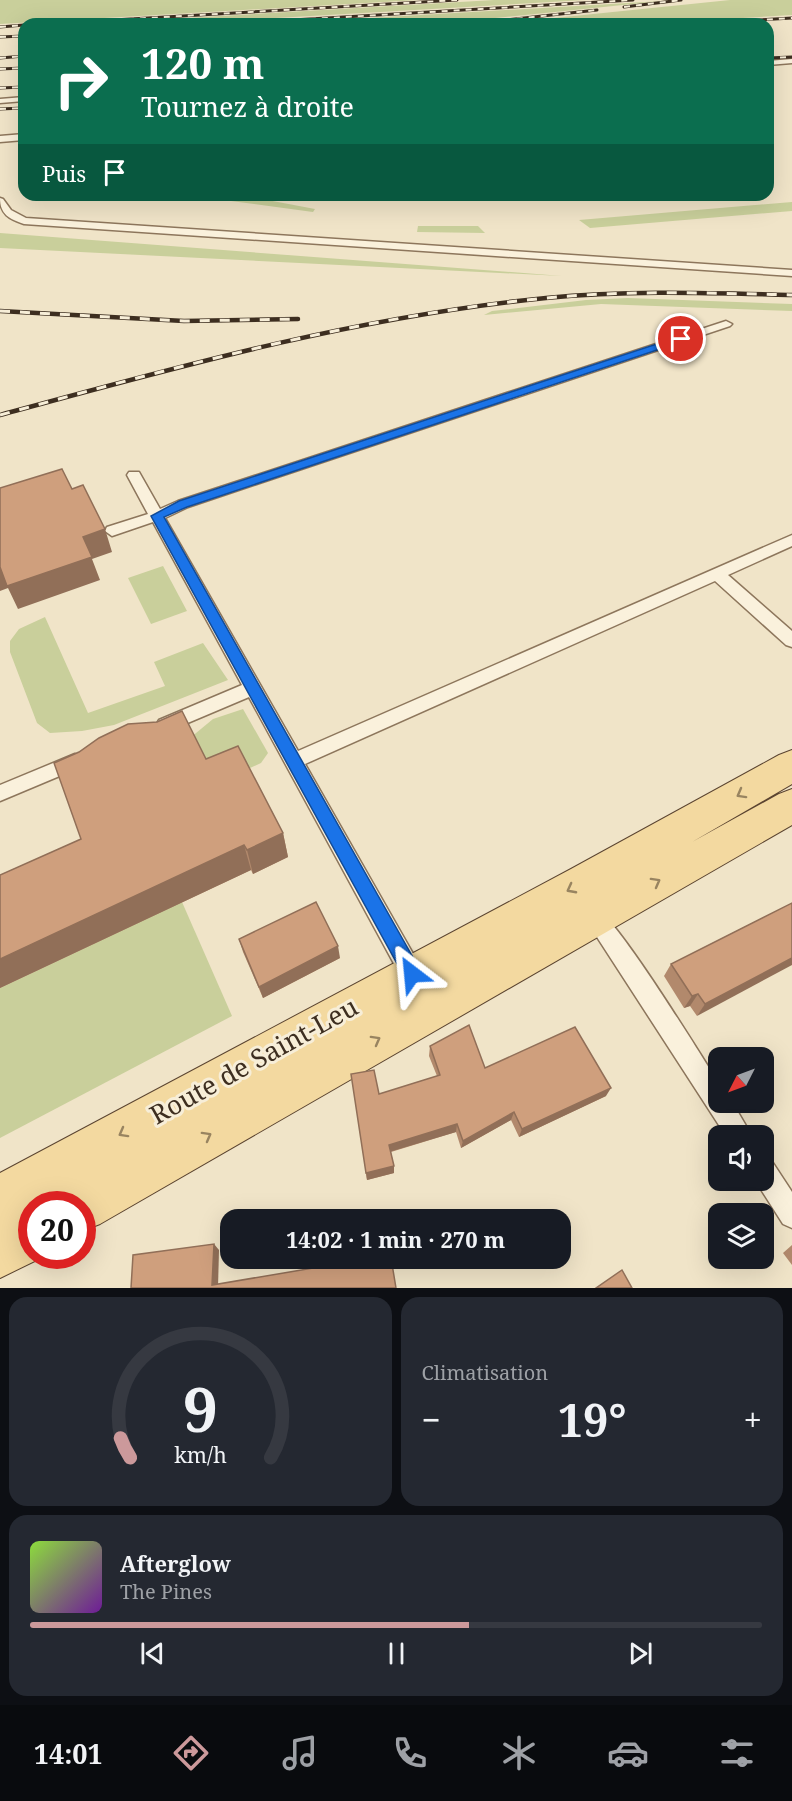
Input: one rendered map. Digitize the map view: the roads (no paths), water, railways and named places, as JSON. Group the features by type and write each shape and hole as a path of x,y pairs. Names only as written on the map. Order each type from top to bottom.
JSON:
{"main road":[{"name":"Route de Saint-Leu","path":"0,1200 585,882 792,766"},
{"name":"Route de Saint-Leu","path":"96,1198 792,806"},
{"path":"0,1252 18,1242"}],"lane":[{"path":"774,62 792,61"},
{"path":"0,101 18,100"},
{"path":"0,139 18,138"},
{"path":"0,201 4,212 24,221 792,273"},
{"path":"112,531 157,516 183,504 726,324"},
{"path":"134,475 412,974"},
{"path":"294,760 792,540"},
{"path":"717,574 792,641"},
{"path":"154,729 253,688"},
{"path":"0,794 88,757"},
{"path":"594,917 617,948 733,1125"},
{"path":"774,1187 792,1215"}],"railway":[{"path":"147,18 457,0"},
{"path":"328,18 633,0"},
{"path":"624,7 681,0"},
{"path":"524,18 597,10"},
{"path":"774,19 792,18"},
{"path":"0,27 18,26"},
{"path":"0,37 18,36"},
{"path":"0,58 18,56"},
{"path":"774,58 792,57"},
{"path":"0,69 18,68"},
{"path":"0,88 18,87"},
{"path":"0,109 18,108"},
{"path":"0,415 271,345 339,330 477,306 608,294 792,295"},
{"path":"0,311 184,321 298,319"}]}
